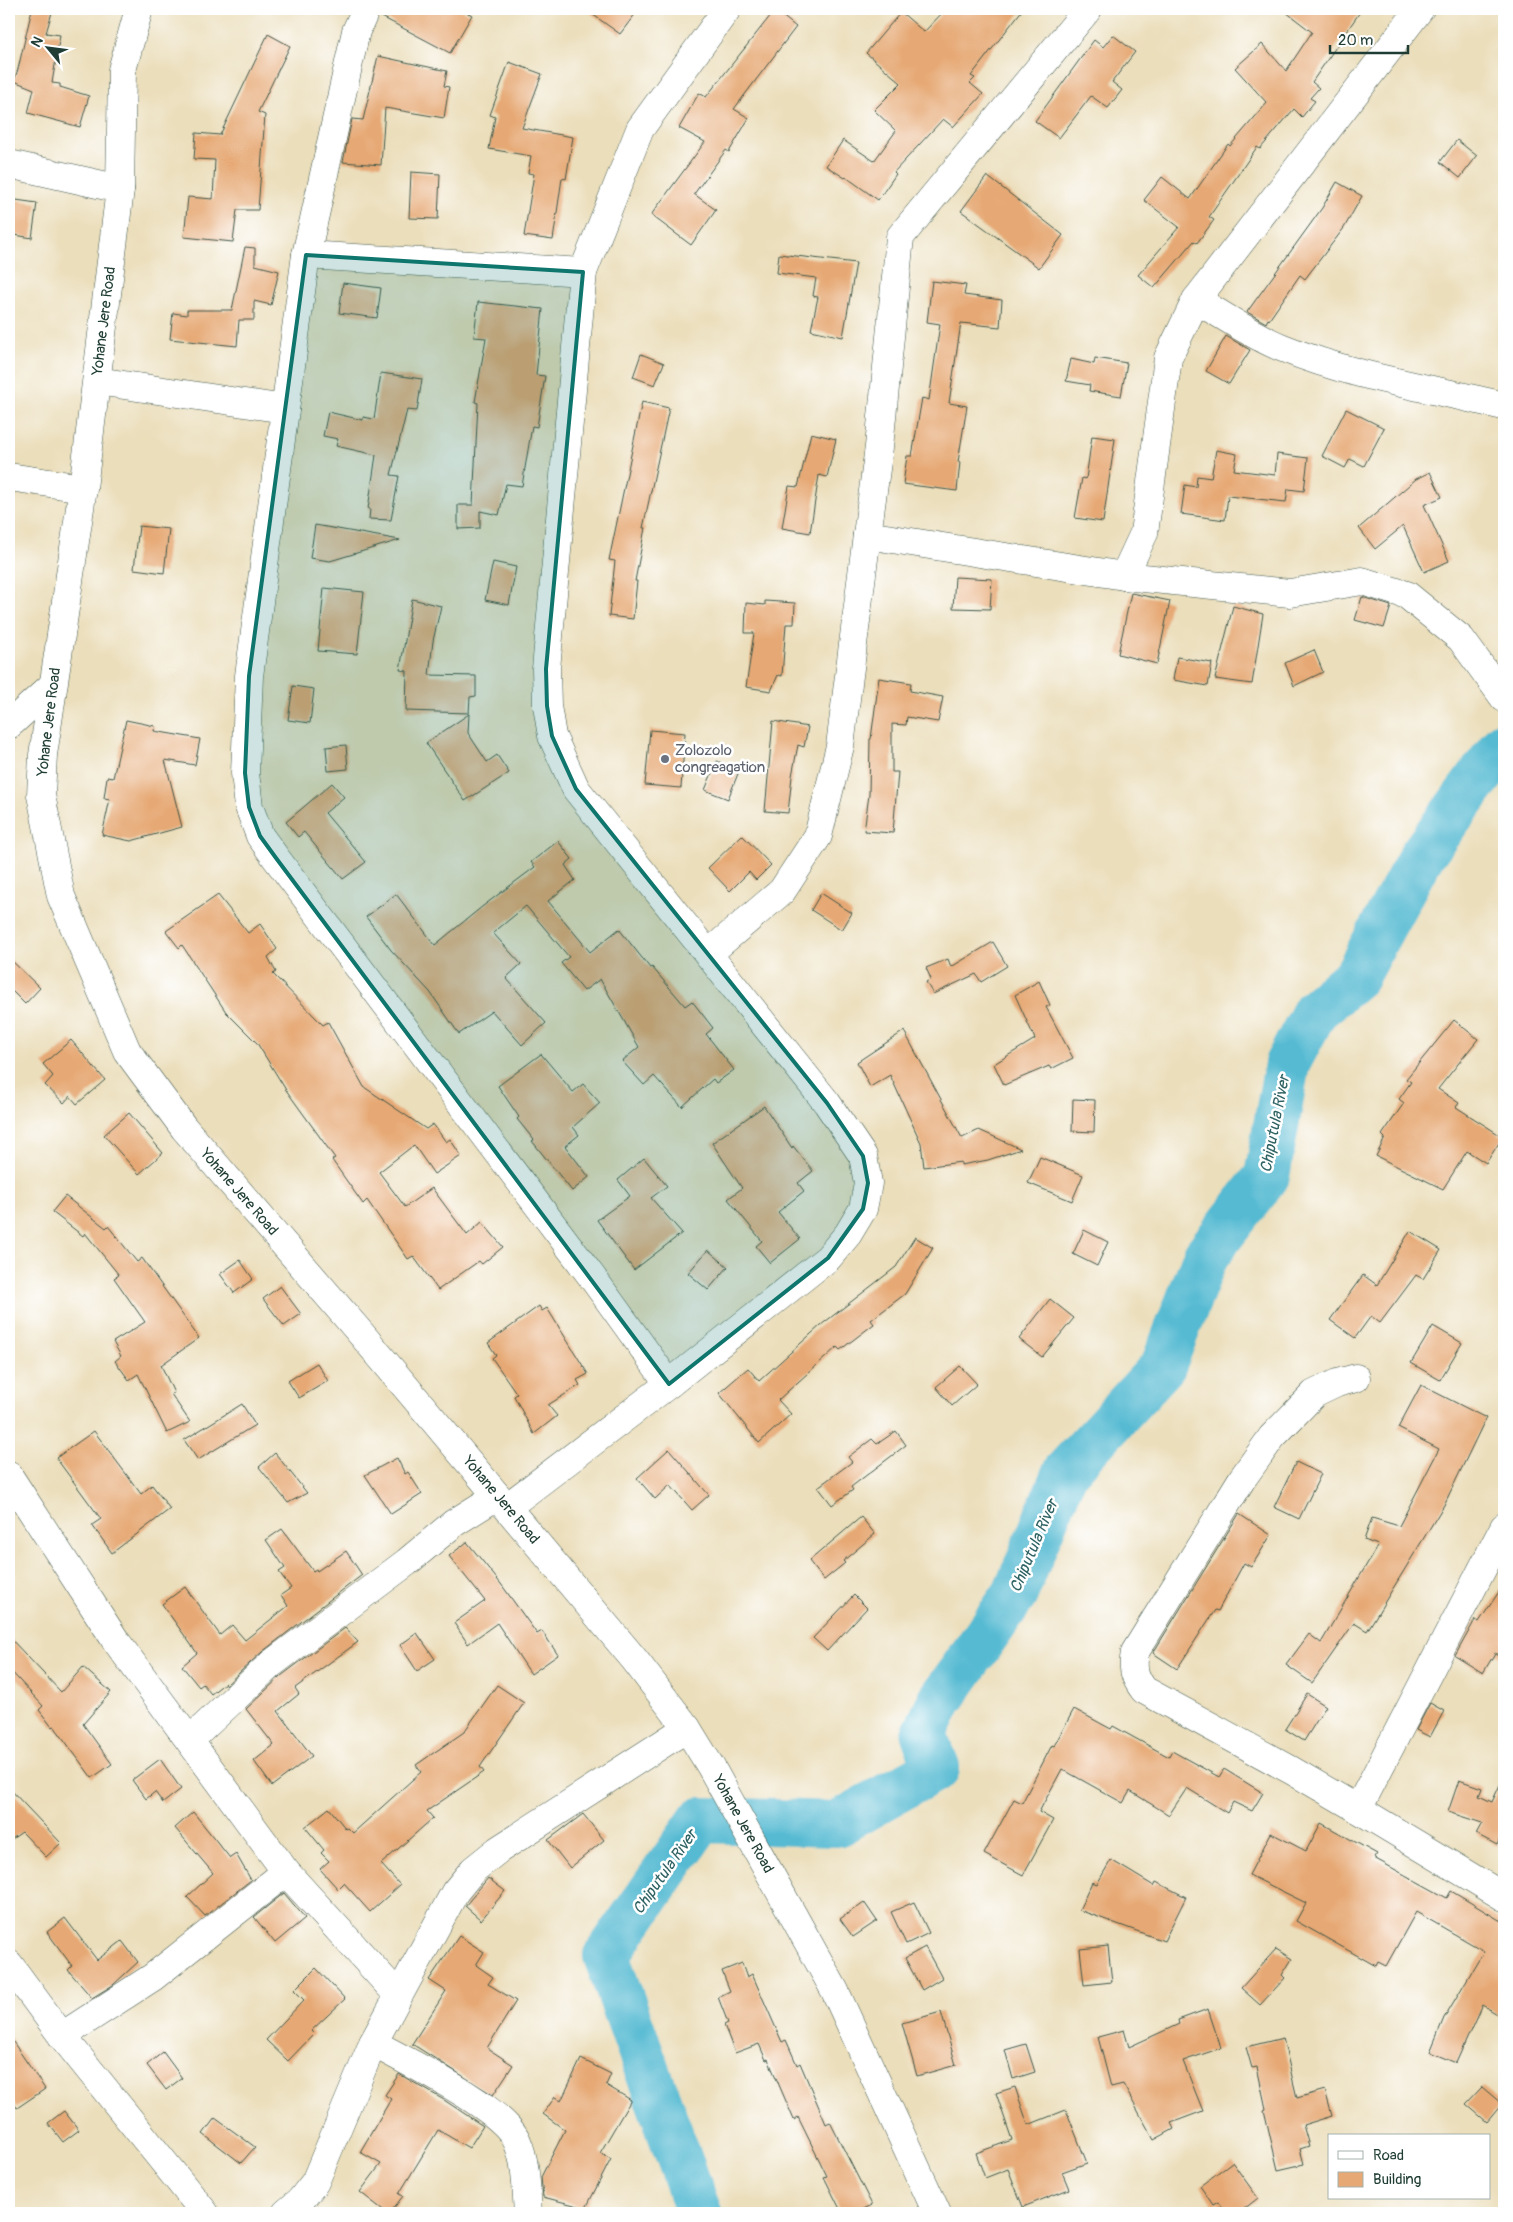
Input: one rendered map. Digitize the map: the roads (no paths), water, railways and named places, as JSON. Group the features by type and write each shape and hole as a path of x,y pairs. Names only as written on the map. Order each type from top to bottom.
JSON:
{"street":[{"name":"Yohane Jere Road","path":"139,9 122,70 120,189 83,488 43,755 41,795 61,896 127,1051 184,1128 357,1329 634,1659 687,1728 711,1767 834,1991 937,2213"},
{"path":"366,9 356,30 306,255 249,676 245,733 245,773 249,807 257,829 276,858 592,1277 669,1384"},
{"path":"190,1740 271,1664 406,1562 454,1523 502,1502 669,1384 828,1258 848,1234 864,1209 868,1183 863,1156 828,1103 576,789 552,736 548,713 546,669 583,272 640,130 727,9"},
{"path":"709,953 782,891 818,836 840,746 879,446 900,237 1088,9"},
{"path":"1124,576 1144,533 1168,358 1196,300 1420,9"},
{"path":"9,164 120,189"},
{"path":"306,255 583,272"},
{"path":"1196,300 1257,336 1346,371 1504,406"},
{"path":"97,381 285,409"},
{"path":"9,477 83,488"},
{"path":"867,535 1124,576 1290,593 1362,580 1407,595 1462,639 1504,698"},
{"path":"9,725 53,685"},
{"path":"1356,1378 1337,1383 1314,1394 1272,1437 1242,1479 1140,1643 1135,1652 1132,1667 1137,1681 1144,1690 1291,1770 1504,1897"},
{"path":"9,1476 116,1641 286,1872 397,1994"},
{"path":"1358,1809 1504,1527"},
{"path":"286,2213 300,2201 315,2182 373,2042 397,1994 455,1892 473,1870 498,1850 687,1728"},
{"path":"62,2036 154,1977 286,1872"},
{"path":"9,1964 62,2036 205,2213"},
{"path":"373,2042 480,2104 506,2126 517,2140 522,2159 528,2213"}],"waterway":[{"name":"Chiputula River","path":"699,2213 606,1956 701,1820 837,1824 937,1768 924,1735 940,1701 1015,1594 1065,1472 1163,1366 1206,1255 1267,1176 1287,1064 1315,1011 1356,976 1421,856 1504,744"}],"place":[{"name":"Zolozolo congreagation","path":"665,759"}]}
